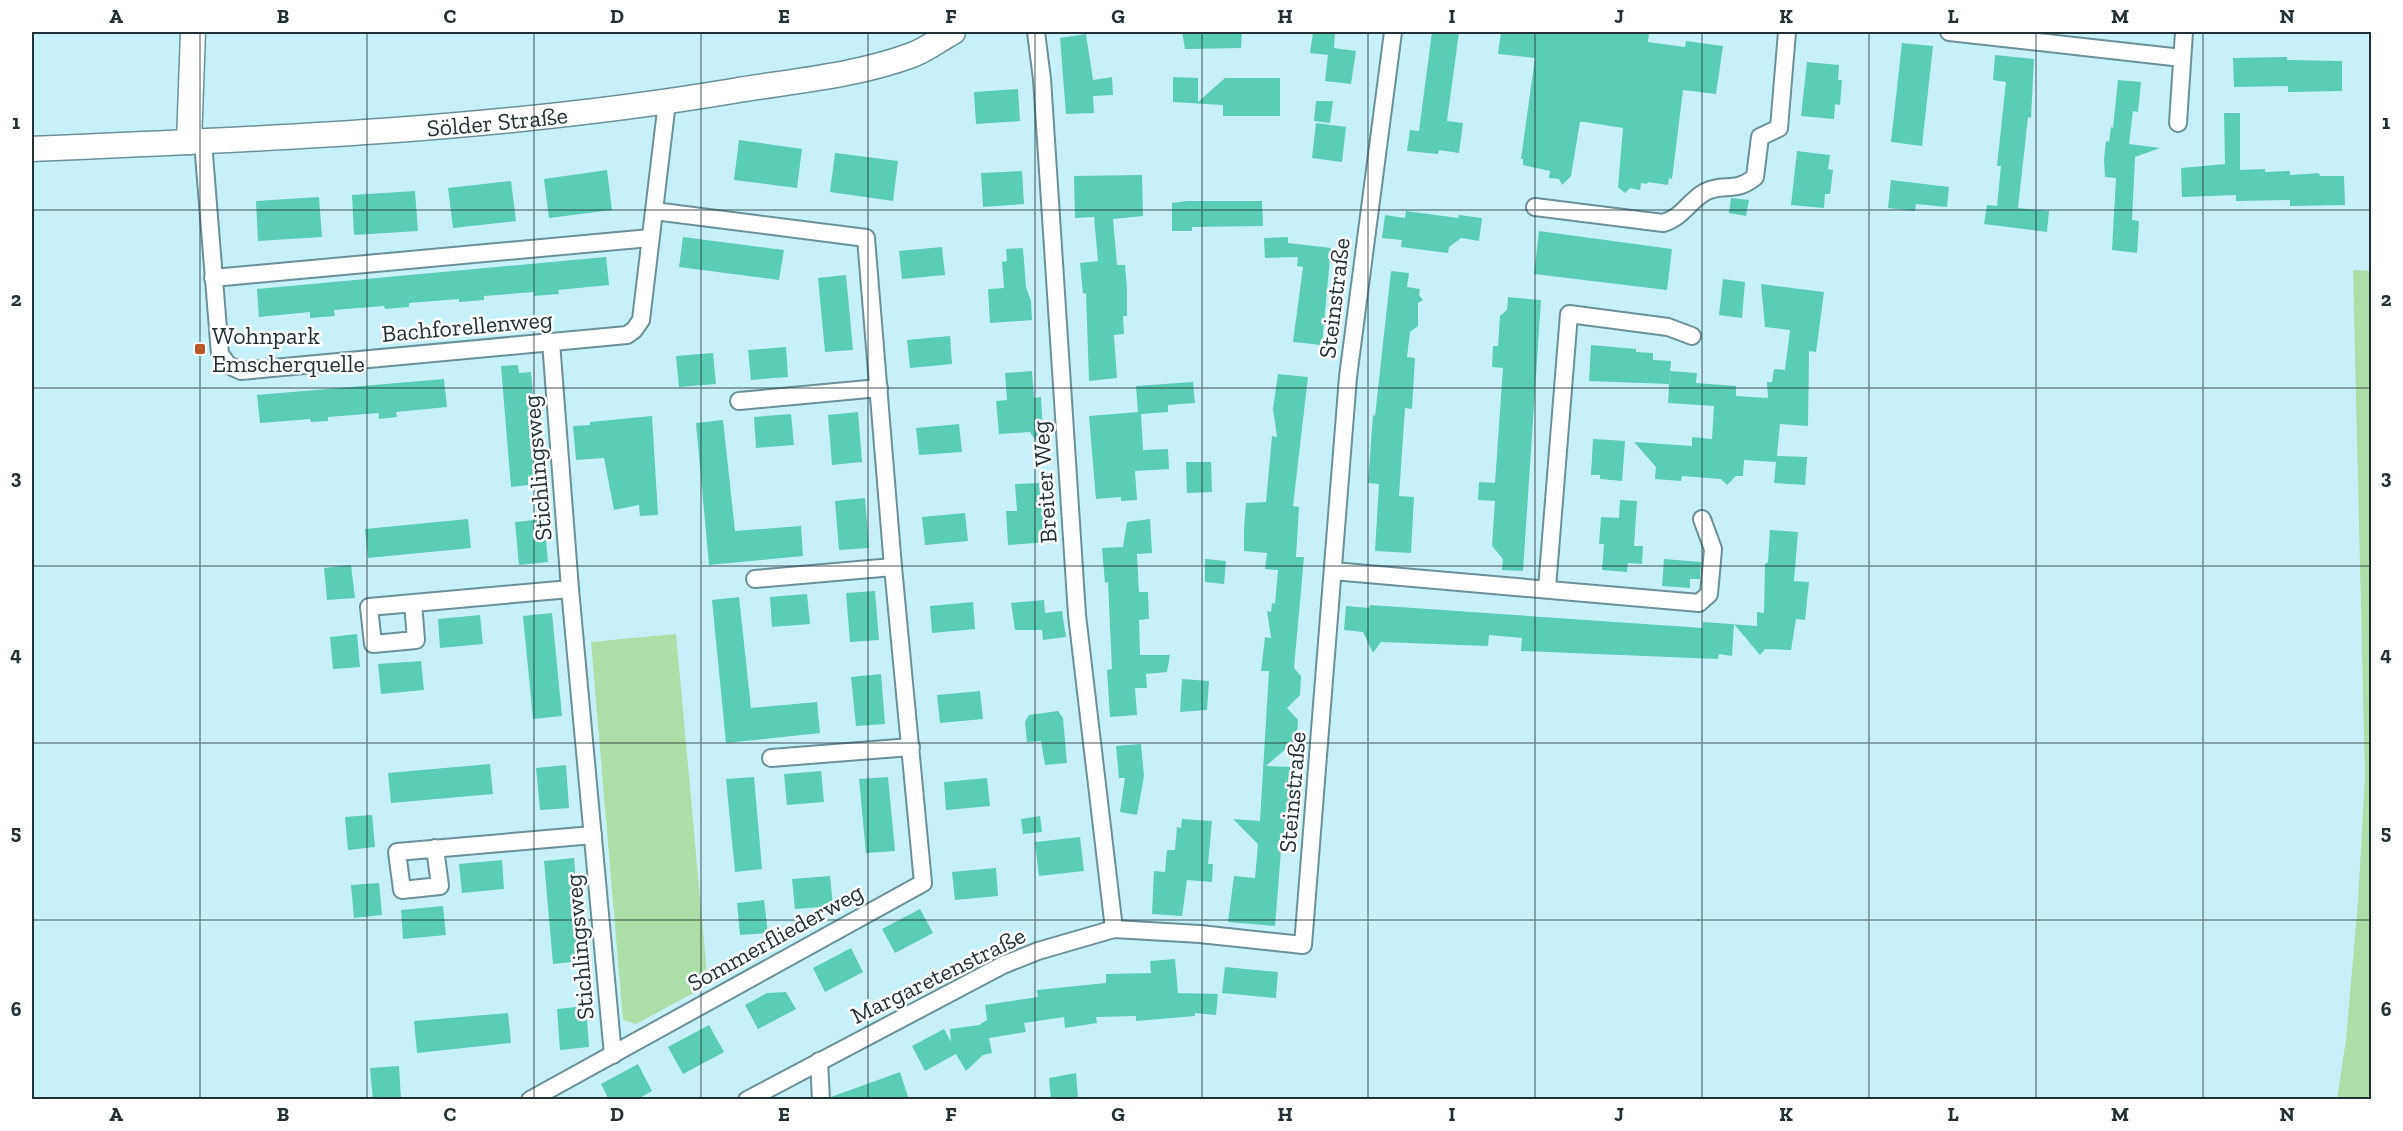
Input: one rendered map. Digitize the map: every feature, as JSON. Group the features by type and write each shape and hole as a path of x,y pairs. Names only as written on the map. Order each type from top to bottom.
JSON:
{"street":[{"path":"193,32 196,142"},
{"name":"Sölder Straße","path":"32,149 326,135 520,119 667,102 849,72 914,55 953,32"},
{"name":"Breiter Weg","path":"1036,32 1042,79 1077,615 1114,929"},
{"name":"Steinstraße","path":"1304,945 1348,377 1393,32"},
{"path":"1535,207 1663,223 1674,220 1708,190 1744,186 1755,177 1760,137 1779,128 1787,32"},
{"path":"1949,32 2182,58"},
{"path":"2178,123 2184,32"},
{"name":"Bachforellenweg","path":"196,142 220,354 228,365 242,371 627,335 641,320 667,102"},
{"name":"Sommerfliederweg","path":"530,1100 923,884 893,567 866,238 654,211"},
{"path":"213,278 650,238"},
{"path":"1547,588 1569,314 1668,327 1692,336"},
{"name":"Stichlingsweg","path":"551,342 570,589 613,1054"},
{"path":"739,401 879,388"},
{"path":"1333,571 1547,588 1689,603 1706,600 1710,588 1713,549 1701,519"},
{"path":"755,579 893,567"},
{"path":"413,603 570,589"},
{"path":"771,758 911,747"},
{"path":"435,848 593,835"},
{"name":"Margaretenstraße","path":"747,1100 1003,965 1038,951 1114,929 1200,934 1304,945"},
{"path":"819,1060 821,1100"}],"green space":[{"path":"2353,270 2372,271 2371,1100 2337,1099 2346,1040 2358,902 2365,776"},
{"path":"676,634 708,985 636,1024 623,1020 591,642"}],"building":[{"path":"1182,32 1242,32 1241,48 1185,49"},
{"path":"1313,32 1335,32 1334,48 1356,51 1351,84 1325,81 1328,55 1310,53"},
{"path":"1432,32 1459,32 1447,121 1463,123 1459,153 1439,150 1438,154 1407,151 1410,130 1419,131"},
{"path":"1501,32 1649,32 1648,42 1685,47 1686,41 1723,46 1716,94 1683,90 1672,179 1669,178 1668,185 1641,183 1640,190 1630,188 1625,193 1618,187 1623,128 1585,122 1580,122 1571,176 1562,185 1559,179 1549,178 1550,171 1523,165 1523,159 1521,159 1535,58 1498,54"},
{"path":"1086,34 1093,80 1112,77 1113,95 1093,96 1094,113 1066,114 1060,38"},
{"path":"1902,43 1933,46 1922,146 1891,142"},
{"path":"1995,55 2034,59 2031,118 2028,117 2018,208 2049,211 2047,232 1984,224 1987,205 1997,206 2001,166 1997,166 2006,82 1993,80"},
{"path":"2287,57 2287,60 2342,61 2342,91 2288,92 2288,86 2234,87 2233,58"},
{"path":"1807,62 1839,65 1838,80 1842,80 1840,105 1835,104 1834,119 1801,116"},
{"path":"1173,77 1198,78 1198,102 1225,78 1280,78 1280,116 1223,116 1223,105 1173,102"},
{"path":"2118,80 2141,82 2138,112 2133,111 2129,144 2160,148 2135,157 2132,220 2139,221 2137,253 2112,250 2116,178 2105,177 2104,159 2106,141 2109,142 2111,127 2113,128"},
{"path":"1018,89 1020,121 976,124 974,92"},
{"path":"1316,101 1333,101 1330,123 1314,121"},
{"path":"2224,113 2240,113 2240,170 2265,169 2265,172 2290,171 2290,175 2319,173 2320,176 2344,176 2345,205 2290,206 2290,200 2236,201 2236,195 2182,197 2181,168 2225,164"},
{"path":"1316,123 1346,127 1342,162 1312,158"},
{"path":"739,140 802,149 797,188 734,180"},
{"path":"1797,151 1830,155 1828,169 1833,170 1830,194 1825,194 1824,208 1791,205"},
{"path":"835,153 898,161 893,201 830,192"},
{"path":"607,170 612,210 549,218 544,179"},
{"path":"1022,171 1024,204 983,207 981,173"},
{"path":"1142,175 1143,216 1113,219 1117,265 1125,265 1127,289 1127,316 1123,316 1124,334 1114,335 1117,378 1089,381 1086,293 1083,294 1080,263 1098,261 1094,217 1075,218 1074,176"},
{"path":"1891,180 1949,187 1947,207 1916,204 1915,211 1888,208"},
{"path":"511,181 516,221 453,228 448,188"},
{"path":"415,191 418,231 354,235 352,195"},
{"path":"319,197 322,237 258,241 256,201"},
{"path":"1731,198 1749,200 1746,216 1729,213"},
{"path":"1262,201 1263,226 1192,227 1192,231 1172,231 1172,203"},
{"path":"1406,211 1458,218 1459,215 1482,218 1479,241 1461,238 1449,247 1448,253 1401,247 1402,240 1382,238 1385,215 1405,218"},
{"path":"1539,231 1672,249 1667,290 1534,274"},
{"path":"683,237 784,250 779,280 679,267"},
{"path":"1288,237 1288,243 1331,248 1322,345 1293,342 1303,267 1297,266 1298,257 1265,258 1264,238"},
{"path":"942,247 945,275 902,279 899,251"},
{"path":"1023,248 1026,287 1031,301 1032,320 990,323 988,289 1004,288 1002,262 1007,261 1006,249"},
{"path":"606,257 609,285 558,290 559,294 534,296 534,292 484,296 484,300 459,302 459,299 409,303 409,307 385,309 384,306 334,310 335,316 310,318 310,312 259,317 257,289"},
{"path":"1391,271 1409,273 1407,287 1420,289 1419,295 1423,300 1418,303 1418,326 1410,332 1407,357 1415,358 1412,409 1405,408 1399,496 1414,497 1411,553 1375,551 1379,484 1368,483 1373,415 1375,416"},
{"path":"846,275 853,350 825,352 818,278"},
{"path":"1723,279 1745,282 1742,318 1719,315"},
{"path":"1761,284 1824,292 1816,352 1809,351 1808,426 1780,424 1777,456 1807,457 1805,485 1774,483 1776,462 1744,460 1743,476 1736,476 1727,485 1721,479 1682,476 1681,481 1655,479 1656,467 1634,442 1692,446 1692,437 1712,439 1714,406 1668,403 1670,371 1697,373 1696,383 1736,386 1736,396 1768,398 1767,382 1772,382 1774,369 1785,370 1790,330 1765,327"},
{"path":"1508,297 1541,300 1523,571 1502,570 1503,559 1492,546 1495,501 1478,500 1479,482 1495,483 1503,368 1492,367 1493,346 1498,346 1500,316 1507,310"},
{"path":"950,336 952,364 910,368 907,340"},
{"path":"1591,345 1636,349 1636,352 1653,353 1653,360 1671,361 1669,384 1589,381"},
{"path":"786,347 788,377 751,380 748,350"},
{"path":"713,353 716,384 679,387 676,356"},
{"path":"518,365 519,373 531,372 540,476 528,477 528,485 511,487 501,366"},
{"path":"1032,371 1034,398 1041,397 1044,453 1030,432 999,434 996,401 1007,400 1005,373"},
{"path":"1278,374 1308,377 1293,506 1299,507 1296,557 1304,557 1294,668 1301,676 1300,695 1287,708 1298,720 1297,739 1266,766 1293,767 1287,822 1288,852 1281,851 1275,926 1228,922 1234,876 1255,878 1258,844 1233,819 1260,821 1269,671 1261,671 1265,637 1271,638 1267,611 1271,612 1272,603 1275,604 1278,570 1265,569 1267,553 1244,551 1244,529 1246,503 1266,502 1272,436 1277,437 1273,409"},
{"path":"444,379 447,407 396,412 397,417 379,419 379,413 328,417 328,421 311,422 310,419 260,423 257,395"},
{"path":"1193,382 1195,403 1168,405 1168,412 1141,414 1143,450 1168,449 1169,469 1135,471 1137,500 1121,501 1121,497 1096,499 1089,416 1138,412 1136,386"},
{"path":"858,412 862,462 832,465 828,415"},
{"path":"791,414 794,445 756,448 754,417"},
{"path":"652,416 658,515 640,516 639,505 614,510 604,458 576,460 573,426 590,425 590,422"},
{"path":"723,420 735,531 801,526 803,556 709,565 696,423"},
{"path":"959,424 962,452 919,455 916,428"},
{"path":"1593,439 1625,441 1622,481 1600,479 1600,475 1591,475"},
{"path":"1186,462 1211,462 1212,492 1187,493"},
{"path":"1039,483 1041,509 1046,508 1046,522 1053,526 1047,531 1048,542 1008,545 1006,511 1017,511 1015,484"},
{"path":"865,498 869,548 839,550 835,501"},
{"path":"1620,500 1637,501 1634,546 1643,546 1642,564 1628,563 1627,572 1602,570 1604,544 1599,544 1601,517 1619,518"},
{"path":"965,513 968,541 925,545 922,517"},
{"path":"468,519 471,548 368,558 365,529"},
{"path":"544,519 548,562 519,565 515,522"},
{"path":"1150,519 1152,553 1137,554 1139,592 1148,592 1149,619 1139,620 1140,655 1170,655 1167,672 1146,674 1147,688 1135,688 1137,715 1110,717 1107,670 1112,669 1108,582 1105,583 1102,548 1123,547 1127,522"},
{"path":"1770,530 1798,532 1794,581 1809,582 1805,620 1796,619 1791,650 1765,649 1760,655 1734,624 1757,626 1757,612 1764,613 1765,564 1768,562"},
{"path":"1205,559 1226,561 1224,584 1205,582"},
{"path":"1664,559 1701,562 1700,579 1690,579 1690,588 1662,586"},
{"path":"351,565 355,598 327,600 324,568"},
{"path":"875,591 879,640 850,642 846,593"},
{"path":"807,594 810,624 772,627 770,597"},
{"path":"739,597 751,708 817,702 820,733 726,743 712,600"},
{"path":"1044,600 1045,613 1062,611 1066,637 1043,640 1042,630 1015,630 1011,603"},
{"path":"973,602 975,629 932,633 930,606"},
{"path":"1370,605 1703,628 1703,622 1734,624 1732,656 1719,654 1718,659 1521,651 1522,638 1489,635 1488,646 1381,642 1373,653 1363,632 1344,630 1346,606 1369,608"},
{"path":"552,613 562,716 533,719 523,616"},
{"path":"480,615 483,644 440,648 438,619"},
{"path":"357,634 360,667 333,669 330,637"},
{"path":"421,661 424,690 381,694 378,664"},
{"path":"881,674 885,724 856,726 851,677"},
{"path":"1182,679 1209,681 1207,710 1180,712"},
{"path":"980,691 983,719 940,723 937,695"},
{"path":"1058,711 1063,718 1067,763 1045,765 1041,741 1027,742 1025,722 1029,715"},
{"path":"1141,744 1144,776 1137,815 1120,812 1125,778 1119,778 1116,746"},
{"path":"490,764 493,794 391,803 388,773"},
{"path":"566,765 569,808 540,810 536,768"},
{"path":"821,771 824,802 787,805 784,774"},
{"path":"754,777 762,869 735,872 726,779"},
{"path":"888,777 895,851 866,853 859,779"},
{"path":"987,778 990,806 946,810 944,782"},
{"path":"372,815 375,847 348,850 345,817"},
{"path":"1040,816 1042,832 1023,834 1021,819"},
{"path":"1182,819 1212,821 1208,864 1213,864 1212,882 1187,880 1182,916 1152,914 1154,871 1165,872 1167,850 1175,850 1177,827 1181,828"},
{"path":"1080,837 1084,871 1039,876 1035,842"},
{"path":"574,858 583,961 553,964 544,861"},
{"path":"502,860 504,889 462,893 459,864"},
{"path":"996,868 998,896 955,900 952,872"},
{"path":"830,876 833,906 795,909 792,879"},
{"path":"379,883 382,915 354,918 351,885"},
{"path":"764,900 768,933 740,935 737,903"},
{"path":"443,906 446,935 403,939 401,910"},
{"path":"920,909 933,933 895,953 882,929"},
{"path":"851,948 863,972 825,992 813,968"},
{"path":"1175,959 1178,993 1218,994 1216,1015 1195,1013 1195,1016 1136,1021 1136,1016 1096,1017 1097,1023 1065,1028 1064,1017 1024,1023 1026,1032 989,1038 992,1053 983,1055 966,1071 956,1054 925,1071 912,1046 944,1029 951,1042 950,1029 979,1025 987,1020 985,1005 1038,997 1037,990 1106,983 1106,974 1151,973 1150,961"},
{"path":"1225,967 1278,972 1276,998 1222,993"},
{"path":"786,992 796,1009 758,1029 745,1005 767,993"},
{"path":"586,1006 589,1047 560,1050 557,1009"},
{"path":"508,1013 511,1043 417,1053 414,1021"},
{"path":"709,1025 724,1052 683,1074 668,1047"},
{"path":"638,1064 652,1091 636,1100 609,1100 601,1084"},
{"path":"399,1066 401,1099 373,1100 370,1068"},
{"path":"900,1072 909,1100 831,1100 831,1097"},
{"path":"1076,1073 1078,1097 1051,1099 1049,1078"}],"place":[{"name":"Wohnpark Emscherquelle","path":"200,349"}]}
